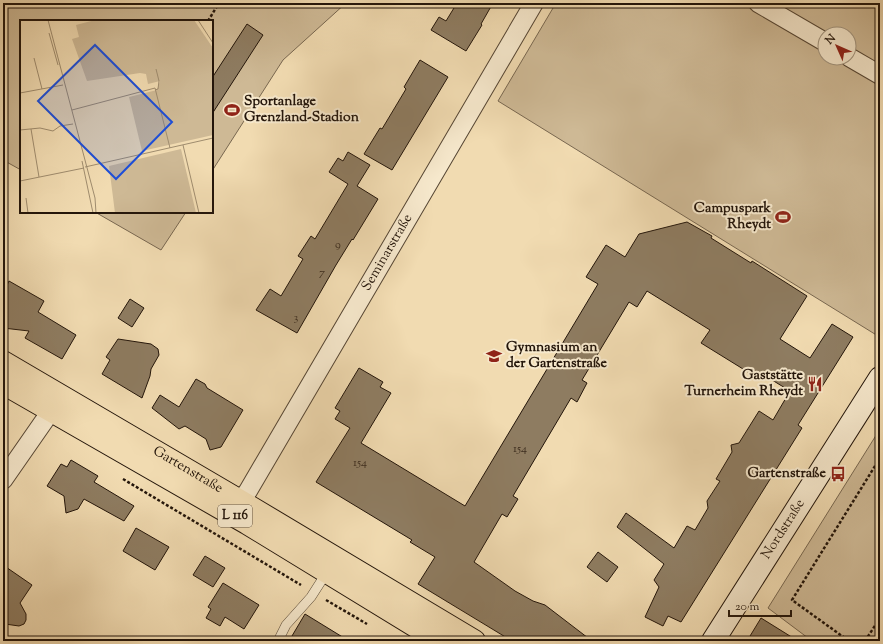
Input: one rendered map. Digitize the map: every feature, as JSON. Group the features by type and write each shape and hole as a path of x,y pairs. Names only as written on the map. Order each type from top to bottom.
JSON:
{"main road":[{"name":"Gartenstraße","path":"3,362 474,641"},
{"name":"Nordstraße","path":"712,641 880,378"},
{"name":"Gartenstraße","path":"3,383 247,523 440,641"}],"street":[{"name":"Seminarstraße","path":"240,501 248,491 534,3"},
{"path":"758,3 817,37"},
{"path":"857,61 880,75"},
{"path":"3,480 51,411"}],"lane":[{"path":"278,641 286,625 311,597 327,572"}],"path":[{"path":"209,20 220,3"},
{"path":"849,641 792,600 880,458"},
{"path":"121,478 369,625"},
{"path":"865,641 880,618"}],"shaded area":[{"name":"Sportanlage Grenzland-Stadion","path":"3,3 346,3 283,60 213,169 213,20 20,20 20,169 3,160"},
{"name":"Campuspark Rheydt","path":"556,3 880,3 880,333 878,336 498,101"},
{"path":"97,213 185,213 161,250"},
{"path":"880,429 880,641 812,641 768,608"}],"building":[{"path":"457,3 493,3 466,51 431,30 439,17 446,21"},
{"path":"247,24 263,35 213,112 213,76"},
{"path":"420,60 448,77 392,170 364,154 380,128 382,129 406,89 404,87"},
{"path":"348,152 370,165 357,186 378,199 336,265 297,333 256,310 270,289 281,296 303,259 298,256 311,236 315,239 348,184 329,172 338,158 343,161"},
{"path":"687,222 712,236 711,238 751,263 752,261 807,296 780,339 810,358 832,324 853,337 798,425 802,428 681,622 668,616 663,626 645,617 659,587 654,580 664,564 617,527 626,513 674,548 687,526 695,530 708,508 707,501 720,481 716,479 732,452 731,445 739,443 759,411 773,420 790,391 759,372 756,377 701,343 710,330 647,291 637,307 629,302 582,380 587,383 577,402 571,398 513,496 518,499 507,517 502,514 474,562 515,591 533,601 545,605 592,641 512,641 418,584 435,557 410,542 412,540 316,482 350,428 335,419 340,411 335,408 359,368 383,382 380,387 391,393 361,443 465,506 598,284 586,277 606,245 625,257 639,234"},
{"path":"9,281 44,301 38,312 76,335 62,359 25,338 29,331 3,328 3,293"},
{"path":"130,299 144,308 132,327 118,318"},
{"path":"118,339 151,344 158,349 159,355 151,369 142,398 102,374 110,360 106,357"},
{"path":"196,379 205,384 207,388 243,410 221,447 210,450 206,439 185,426 179,429 152,408 160,395 179,407"},
{"path":"71,460 98,476 94,482 134,506 124,521 84,499 78,509 66,513 64,496 47,486 61,464 67,467"},
{"path":"136,528 169,547 155,570 123,551"},
{"path":"598,552 618,567 607,582 587,567"},
{"path":"205,556 225,568 213,587 193,575"},
{"path":"3,565 32,585 20,603 26,614 26,620 24,624 19,626 5,624 3,626"},
{"path":"223,583 259,605 244,629 225,617 220,626 206,618 211,609 208,607"},
{"path":"305,614 349,641 289,641"},
{"path":"761,618 798,641 747,641"}],"place":[{"name":"Sportanlage Grenzland-Stadion","path":"232,110"},
{"name":"Campuspark Rheydt","path":"783,217"},
{"name":"Gymnasium an der Gartenstraße","path":"494,356"},
{"name":"Gaststätte Turnerheim Rheydt","path":"815,384"},
{"name":"Gartenstraße","path":"838,474"}]}
